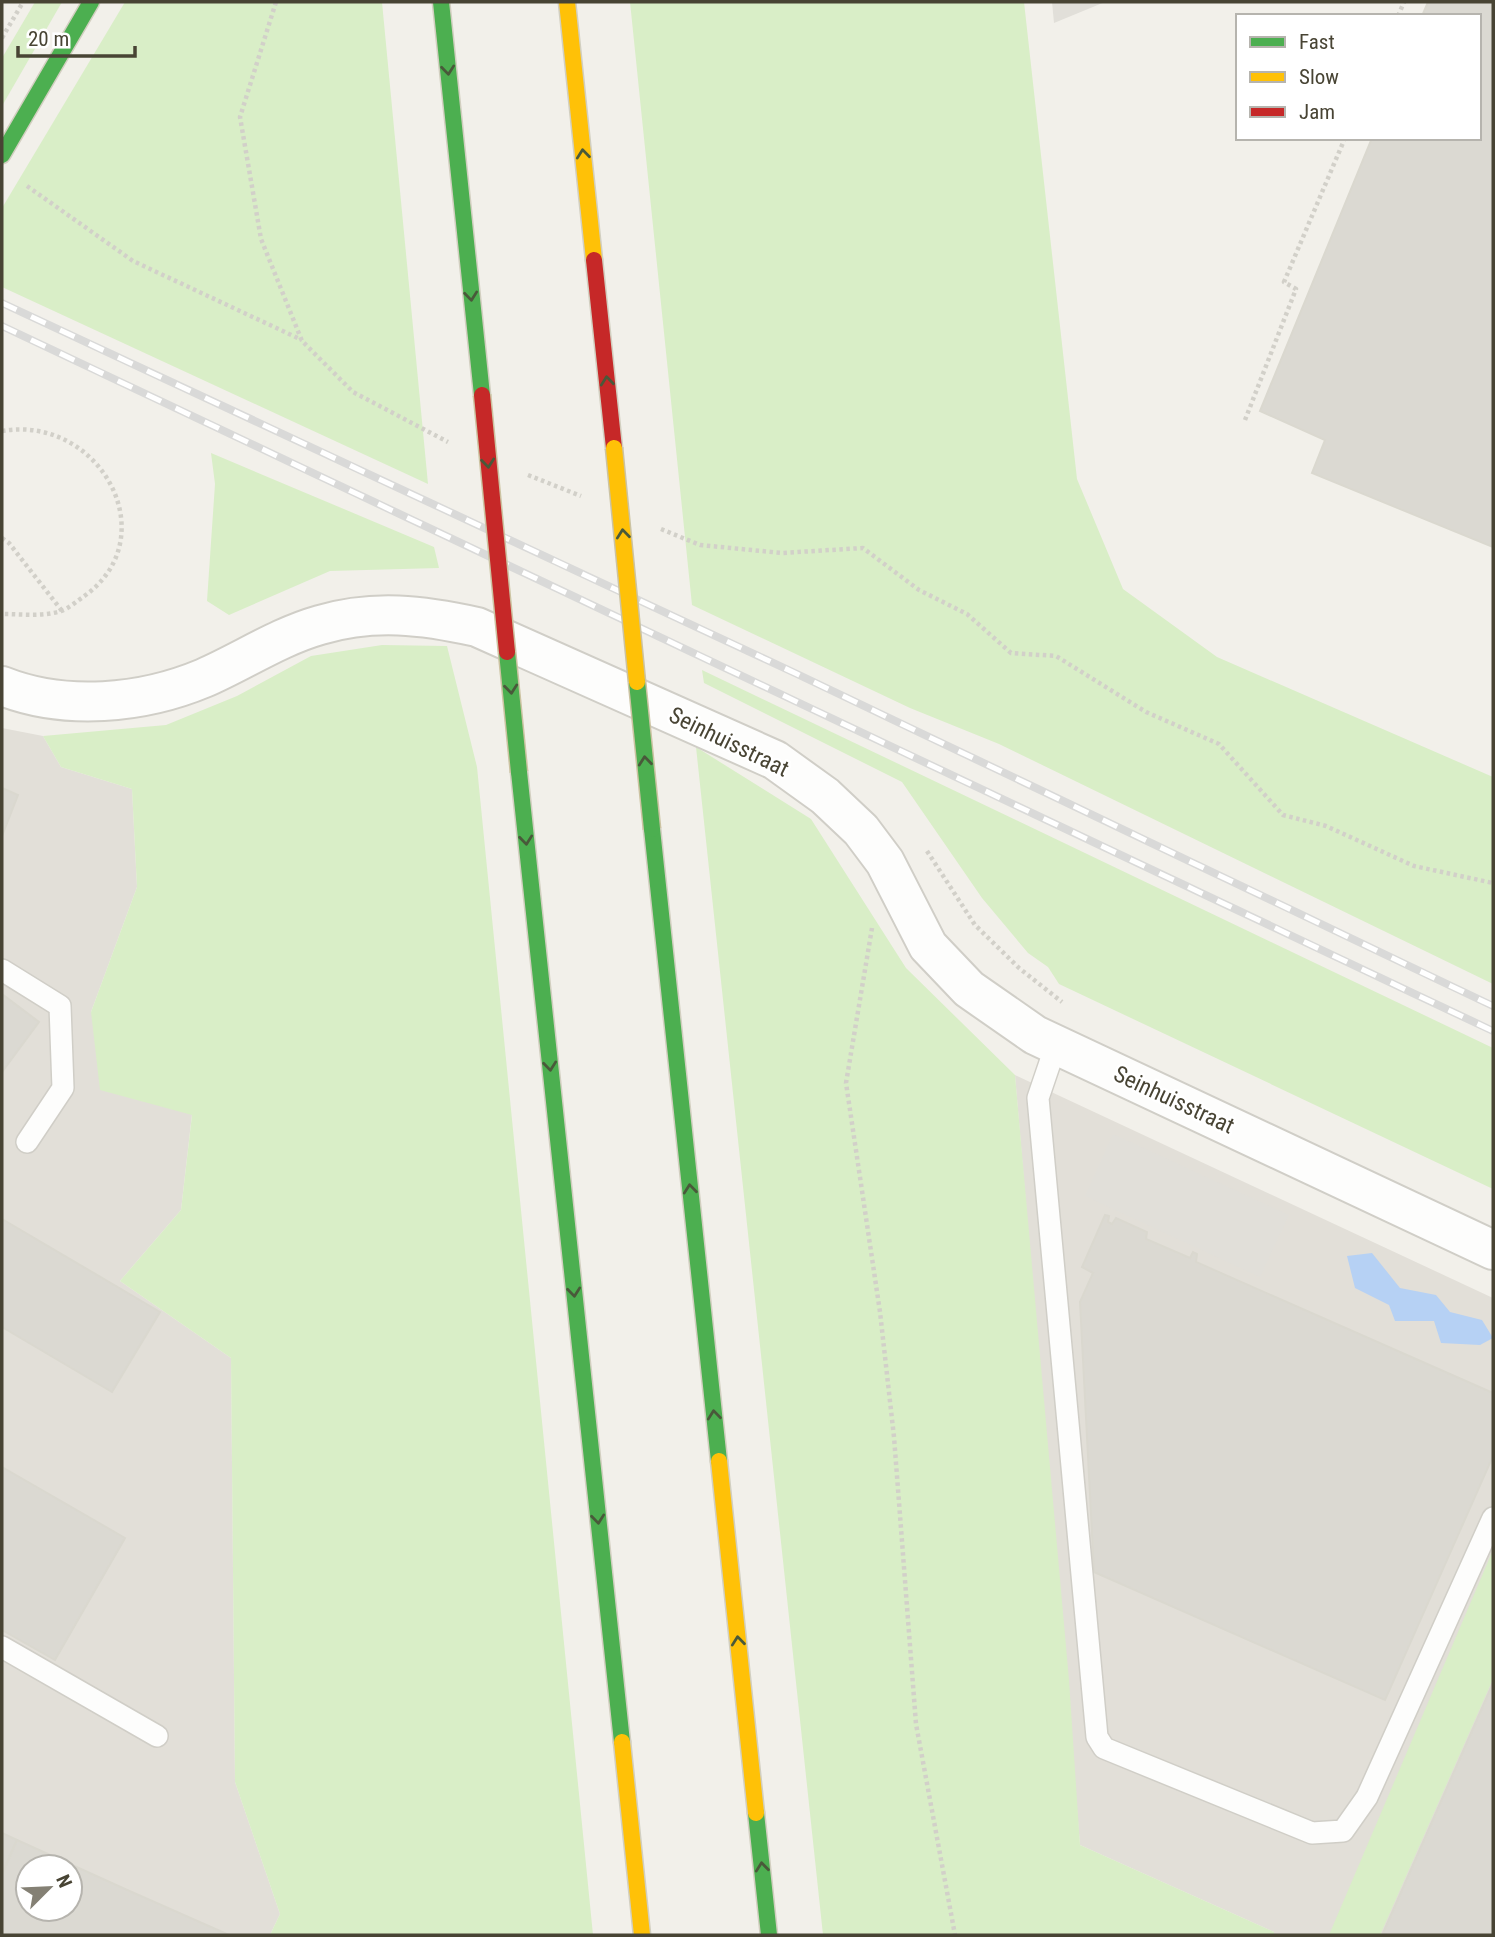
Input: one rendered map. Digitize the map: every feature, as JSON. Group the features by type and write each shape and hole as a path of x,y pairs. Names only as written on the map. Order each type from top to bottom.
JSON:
{"main road":[{"path":"2,155 91,2"},
{"path":"440,2 642,1935"},
{"path":"567,2 769,1935"}],"street":[{"name":"Seinhuisstraat","path":"2,686 23,695 95,702 151,696 204,677 258,648 320,624 377,614 425,615 477,627 775,760 861,830 885,862 928,946 969,989 1035,1035 1493,1250"}],"lane":[{"path":"2,970 60,1006 63,1088 27,1142"},
{"path":"1056,1045 1038,1098 1097,1737 1104,1748 1312,1833 1343,1831 1367,1797 1493,1518"},
{"path":"2,1647 157,1736"}],"path":[{"path":"2,38 23,2"},
{"path":"276,2 240,117 261,239 302,341"},
{"path":"1245,420 1296,289 1284,282 1344,140"},
{"path":"24,183 133,261 302,341 353,392 457,445"},
{"path":"2,431 20,428 53,433 83,449 107,474 120,510 121,531 116,555 99,586 62,611 37,615 2,614"},
{"path":"521,472 585,498"},
{"path":"649,524 700,545 782,553 863,548 919,590 967,614 1011,653 1056,656 1146,712 1219,744 1283,815 1326,826 1414,866 1493,883"},
{"path":"2,538 9,543 62,611"},
{"path":"924,846 975,925 1019,968 1063,1002"},
{"path":"885,862 846,1083 880,1312 894,1437 916,1724 956,1935"}],"shaded area":[{"path":"1052,2 1105,2 1054,23"},
{"path":"2,728 43,736 61,767 132,789 137,887 91,1012 192,1114 181,1210 120,1281 231,1358 235,1782 280,1914 270,1935 2,1935"},
{"path":"1015,1075 1493,1298 1493,1935 1274,1935 1274,1932 1080,1845"},
{"path":"1113,1134 1289,1215 1260,1277 1085,1196"}],"green space":[{"path":"35,2 62,2 2,106 2,58"},
{"path":"125,2 382,2 428,484 2,287 2,208"},
{"path":"630,2 1024,2 1077,479 1123,589 1217,657 1493,777 1493,984 999,744 910,708 692,605"},
{"path":"211,453 434,547 439,568 330,571 229,615 207,601 215,484"},
{"path":"382,645 447,646 477,767 593,1935 270,1935 280,1914 235,1782 231,1358 120,1281 181,1210 192,1115 100,1090 91,1012 137,887 132,789 61,767 43,736 166,725 237,696 311,656"},
{"path":"702,670 1493,1048 1493,1189 1059,984 1048,967 1028,953 982,898 902,782 704,683"},
{"path":"696,747 811,819 906,968 1015,1075 1069,1680 1080,1845 1274,1932 1274,1935 823,1935"},
{"path":"1493,1550 1493,1679 1381,1933 1385,1935 1329,1935"}],"water":[{"path":"1372,1253 1400,1288 1436,1295 1450,1312 1482,1320 1493,1338 1480,1345 1441,1343 1434,1321 1395,1321 1389,1305 1355,1288 1347,1256"}],"building":[{"path":"1428,2 1493,2 1493,547 1312,473 1325,440 1260,411 1371,140 1481,140 1481,14 1423,14"},
{"path":"2,788 18,795 2,836"},
{"path":"2,994 39,1022 2,1072"},
{"path":"1105,1215 1109,1216 1108,1222 1112,1224 1116,1218 1147,1232 1146,1239 1190,1258 1193,1252 1197,1254 1196,1262 1493,1393 1493,1456 1385,1700 1094,1572 1080,1302 1093,1273 1082,1267"},
{"path":"2,1219 160,1312 112,1392 2,1327"},
{"path":"2,1467 125,1538 55,1660 2,1630"},
{"path":"1493,1683 1493,1935 1383,1933"},
{"path":"2,1833 17,1840 2,1874"},
{"path":"17,1840 46,1853 14,1853 14,1923 84,1923 84,1870 229,1935 2,1935 2,1874"}],"railway":[{"path":"2,303 797,674 1493,1006"},
{"path":"2,326 1493,1031"}],"traffic: fast":[{"path":"2,155 91,2"},
{"path":"441,2 482,395"},
{"path":"507,652 519,772"},
{"path":"637,682 652,829"},
{"path":"519,772 622,1742"},
{"path":"652,829 719,1461"},
{"path":"756,1813 769,1935"}],"traffic: slow":[{"path":"567,2 594,260"},
{"path":"614,448 637,682"},
{"path":"719,1461 756,1813"},
{"path":"622,1742 642,1935"}],"traffic: jam":[{"path":"594,260 614,448"},
{"path":"482,395 507,652"}]}
